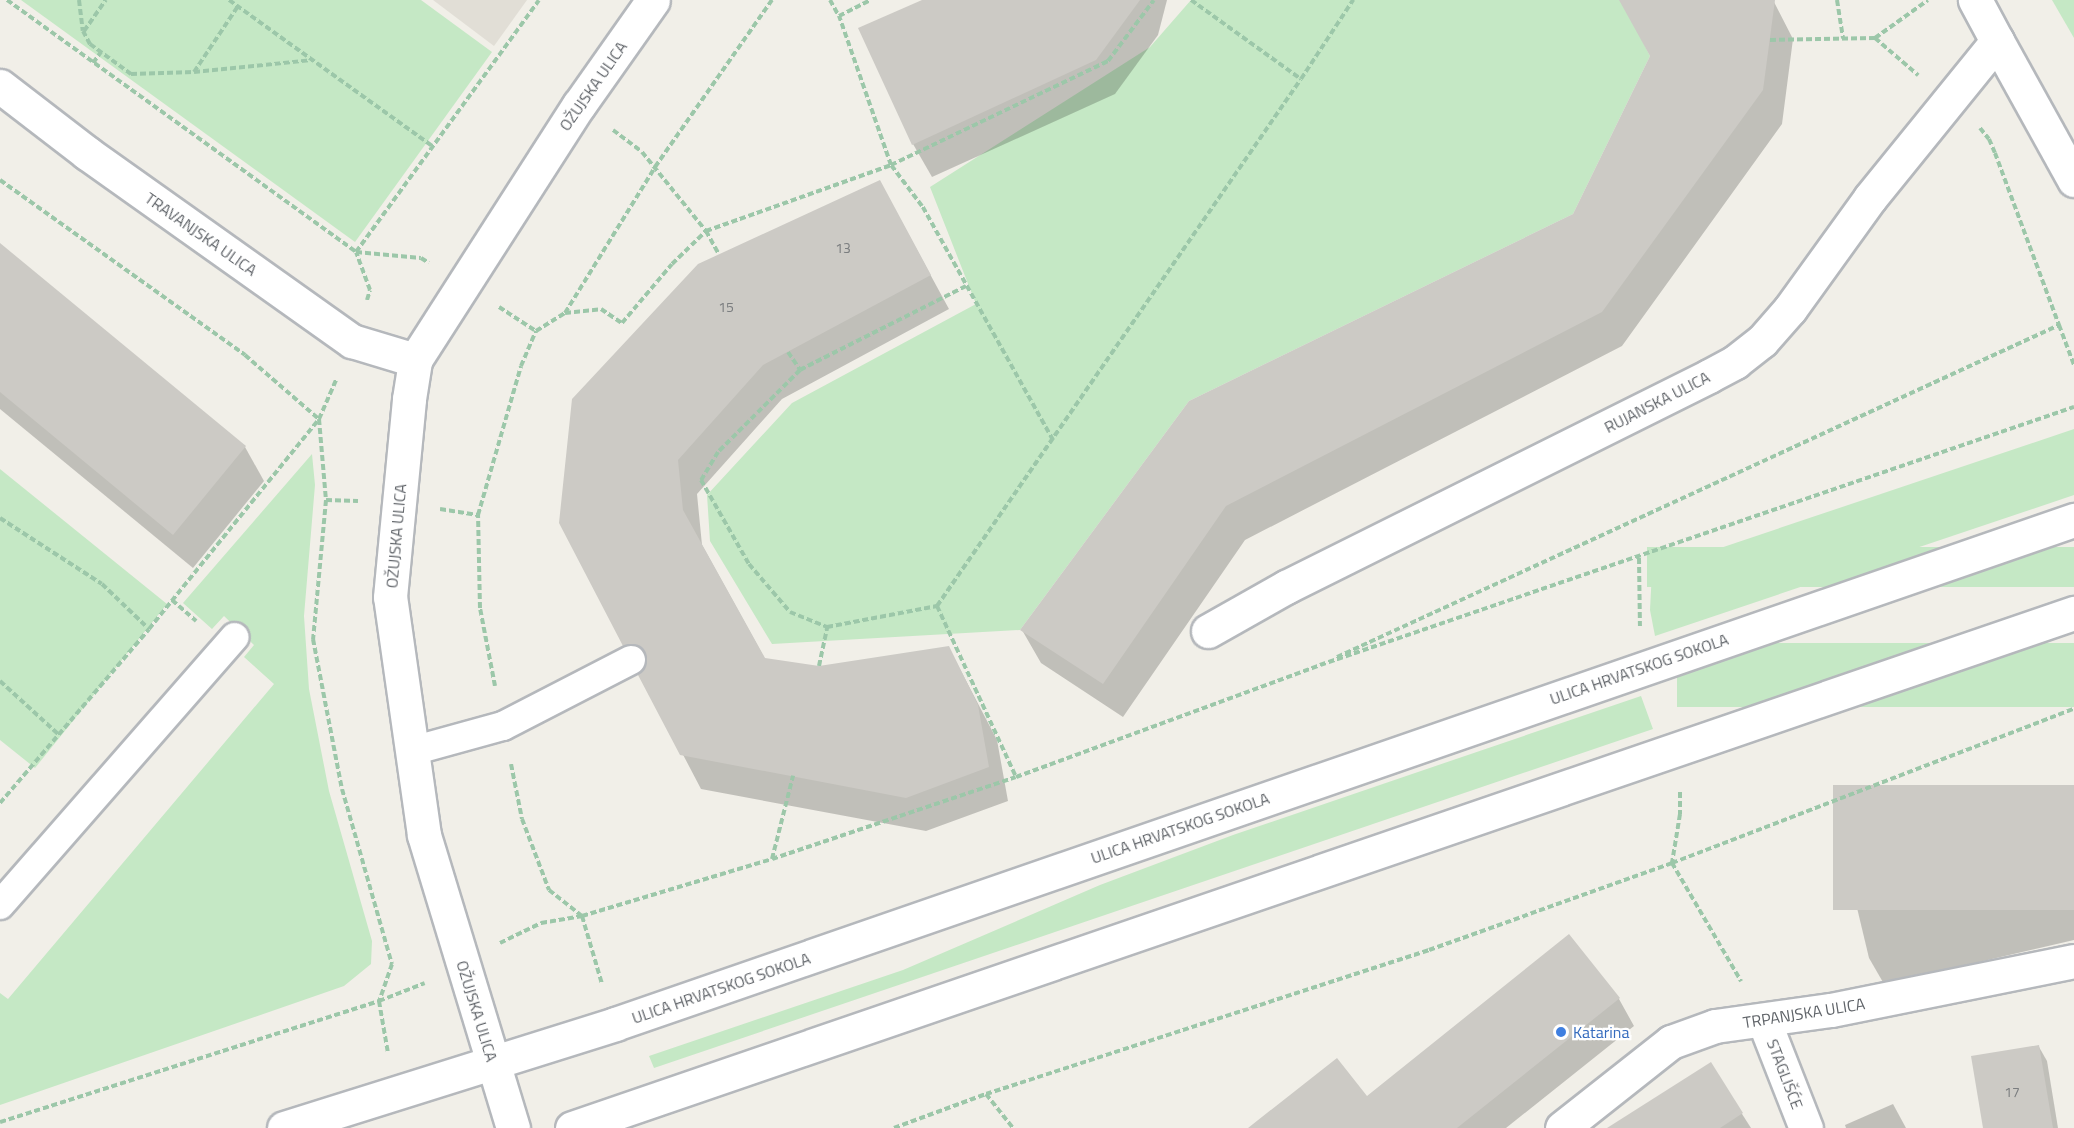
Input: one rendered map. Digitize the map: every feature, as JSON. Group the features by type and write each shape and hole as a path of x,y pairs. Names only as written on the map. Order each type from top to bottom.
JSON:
{"street":[{"name":"OŽUJSKA ULICA","path":"513,1128 424,836 390,597 415,360 579,105 653,0"},
{"path":"1975,0 2074,180"},
{"name":"RUJANSKA ULICA","path":"1208,631 1286,587 1735,362 1762,340 1790,309 1870,198 1997,41"},
{"name":"TRAVANJSKA ULICA","path":"0,86 87,153 352,340 415,360"},
{"name":"ULICA HRVATSKOG SOKOLA","path":"284,1128 615,1024 2074,520"},
{"path":"572,1128 2074,613"},
{"name":"TRPANJSKA ULICA","path":"1562,1128 1671,1042 1715,1026 1831,1011 2074,961"},
{"name":"STAGLIŠĆE","path":"1764,1021 1806,1128"}],"lane":[{"path":"0,905 235,638"},
{"path":"412,752 503,726 631,660"}],"path":[{"path":"7,0 356,252 421,258"},
{"path":"79,0 83,32 90,44 131,74 194,72 313,60"},
{"path":"83,32 106,0"},
{"path":"229,0 432,146"},
{"path":"356,252 539,0"},
{"path":"565,313 655,167 772,0"},
{"path":"830,0 839,16 891,165 922,206 1053,440"},
{"path":"839,16 871,0"},
{"path":"582,916 549,890 522,819 480,608 478,515 522,366 536,331 565,313 601,309 622,323 672,264 706,231 891,165 1108,61 1154,0"},
{"path":"1191,0 1302,79"},
{"path":"966,286 800,370 718,452 702,480 756,572 790,612 827,627 937,606 1302,79 1353,0"},
{"path":"1837,0 1843,39"},
{"path":"1770,40 1875,39 1928,0"},
{"path":"194,72 238,6"},
{"path":"1875,39 1989,138 2074,365"},
{"path":"93,63 101,52"},
{"path":"579,105 642,152 706,231 719,254"},
{"path":"0,180 244,355 319,419 326,500 313,639 342,789 392,964 379,1000 389,1058"},
{"path":"0,803 149,629 319,419 370,290 356,252"},
{"path":"1320,665 2058,325"},
{"path":"788,352 800,370"},
{"path":"541,923 582,916 772,859 1016,777 1320,665 1639,558 1792,502 2074,407"},
{"path":"0,518 102,584 149,629"},
{"path":"1639,558 1640,628"},
{"path":"937,606 1016,777"},
{"path":"819,666 827,627"},
{"path":"0,681 58,734"},
{"path":"894,1128 986,1094 1429,950 1672,863 2074,709"},
{"path":"772,859 793,776"},
{"path":"1679,780 1680,814 1672,863 1764,1021"},
{"path":"0,1122 419,986"},
{"path":"986,1094 1013,1128"}],"shaded area":[{"path":"433,0 527,0 494,46"}],"green space":[{"path":"21,0 421,0 492,52 355,242"},
{"path":"1191,0 1622,0 1650,56 1573,214 1189,401 1020,630 772,644 710,541 707,495 792,403 976,304 930,187 1150,47"},
{"path":"2052,0 2074,0 2074,38"},
{"path":"2074,429 2074,495 1655,636 1650,610 1652,571"},
{"path":"312,454 315,485 304,616 309,689 329,791 372,941 371,964 344,986 0,1105 0,993 8,999 274,684 244,657 254,645 224,616 212,629 183,603"},
{"path":"0,469 167,604 35,768 0,740"},
{"path":"1647,547 2074,547 2074,587 1647,587"},
{"path":"1677,643 2074,643 2074,707 1677,707"},
{"path":"1641,696 1653,729 654,1068 649,1056 903,970 1100,885 1233,835"}],"building":[{"path":"922,0 1140,0 1096,60 912,145 858,28"},
{"path":"1619,0 1775,0 1763,90 1602,312 1226,506 1103,684 1020,630 1189,401 1573,214 1650,56"},
{"path":"880,180 931,275 763,365 678,460 683,510 765,658 819,666 949,646 978,705 989,767 906,798 680,755 638,675 645,668 646,653 639,646 631,644 623,646 559,523 572,399 698,264"},
{"path":"0,243 246,446 173,535 0,392"},
{"path":"1833,785 2074,785 2074,910 1833,910"},
{"path":"1569,934 1620,998 1457,1128 1248,1128 1337,1058 1367,1096"},
{"path":"2039,1045 2053,1128 1983,1128 1971,1056"},
{"path":"1711,1062 1743,1113 1720,1128 1607,1128"}],"place":[{"name":"Katarina","path":"1561,1032"}]}
